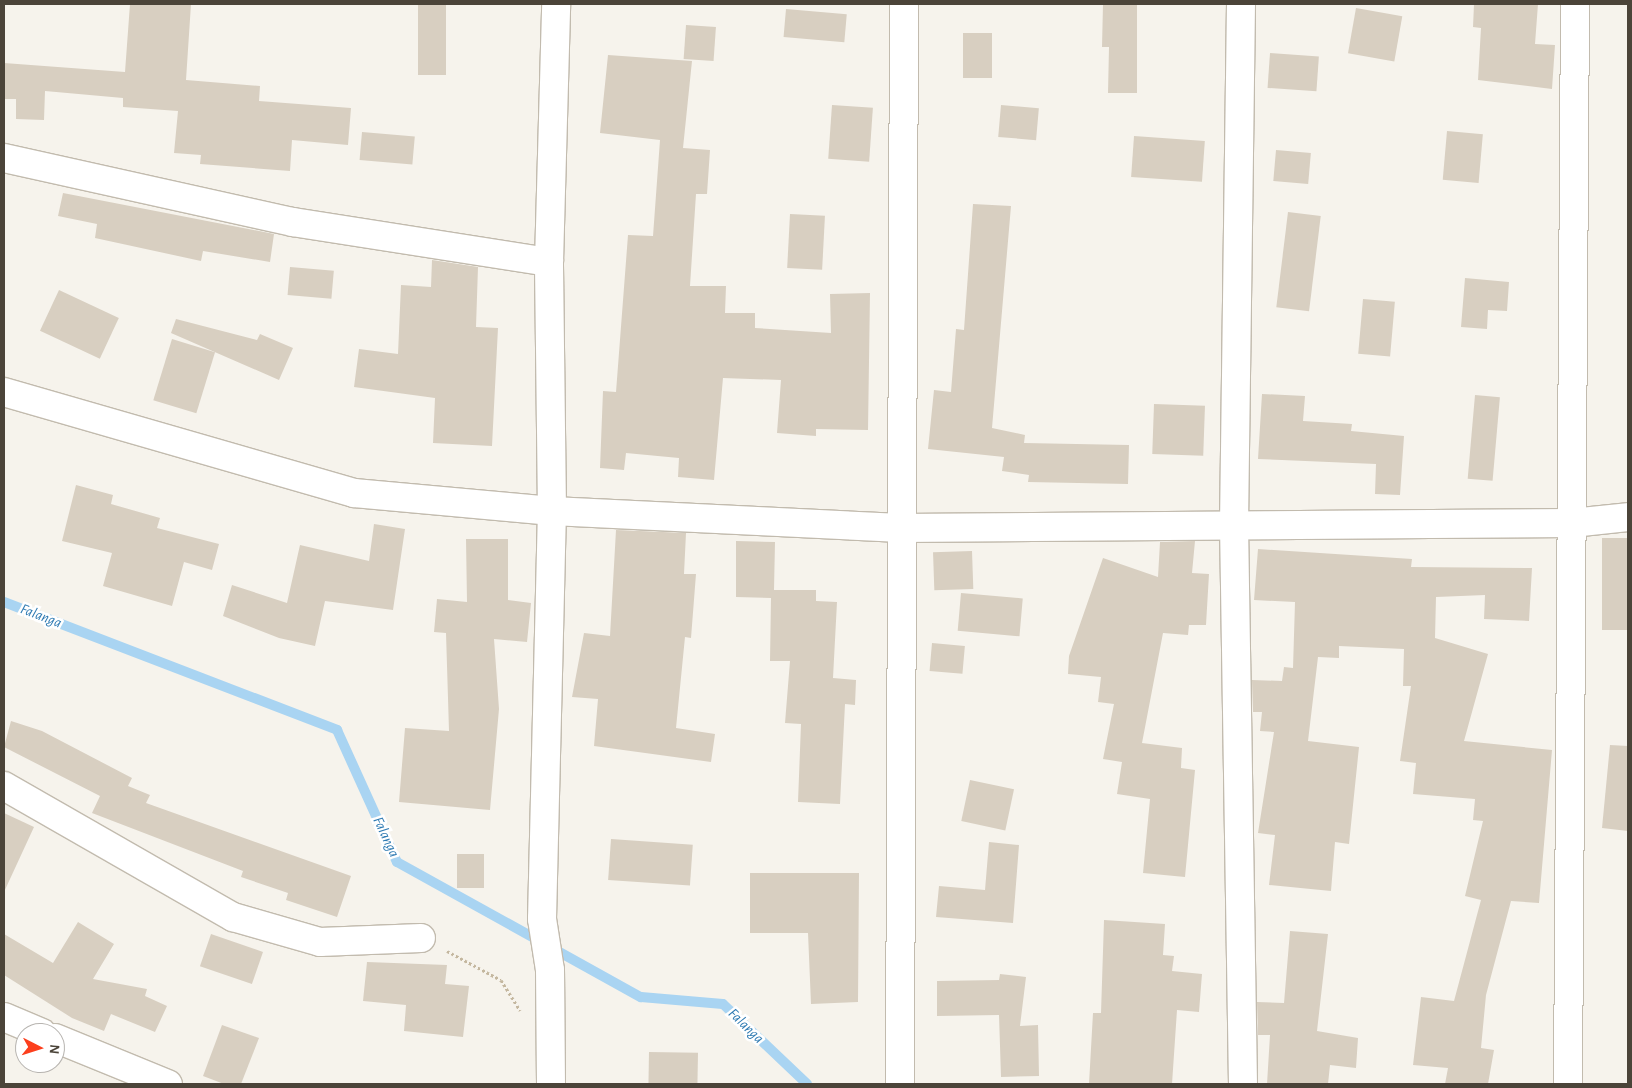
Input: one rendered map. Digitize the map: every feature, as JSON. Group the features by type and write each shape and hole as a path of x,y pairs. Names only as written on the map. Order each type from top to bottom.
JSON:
{"street":[{"path":"551,1084 550,970 542,919 552,511 549,262 556,4"},
{"path":"900,1084 904,4"},
{"path":"1241,4 1234,524 1243,1084"},
{"path":"1568,1084 1575,4"},
{"path":"4,158 293,222 549,262"},
{"path":"4,392 354,493 552,511 901,528 1234,524 1572,523 1628,517"},
{"path":"4,786 233,917 320,942 422,938"},
{"path":"4,1018 17,1023"},
{"path":"65,1042 168,1084"}],"path":[{"path":"422,938 501,980 521,1012"}],"building":[{"path":"130,4 191,4 186,80 260,86 259,101 351,108 348,145 292,140 290,171 200,164 201,155 174,153 178,111 123,107 123,98 45,91 44,120 16,119 16,99 4,99 4,63 125,72"},
{"path":"418,4 446,4 446,75 418,75"},
{"path":"1103,4 1137,4 1137,93 1108,93 1109,47 1102,47"},
{"path":"1474,4 1538,4 1535,44 1555,45 1552,89 1478,80 1481,28 1473,27"},
{"path":"1356,8 1402,16 1394,61 1348,53"},
{"path":"786,9 847,14 844,42 784,37"},
{"path":"686,25 716,27 714,61 684,59"},
{"path":"963,33 992,33 992,78 963,78"},
{"path":"1270,53 1319,56 1316,91 1268,88"},
{"path":"608,55 692,61 683,148 710,150 707,194 696,194 690,286 726,286 725,313 755,313 755,328 831,333 830,294 870,293 868,430 816,429 816,436 777,433 781,380 723,378 714,480 678,477 679,458 626,453 624,470 600,468 603,391 616,392 628,235 653,236 660,140 600,133"},
{"path":"832,105 873,108 869,162 828,159"},
{"path":"1001,105 1039,108 1036,140 998,137"},
{"path":"1447,131 1483,134 1479,183 1443,180"},
{"path":"362,132 415,137 412,165 360,160"},
{"path":"1134,136 1205,141 1202,182 1131,177"},
{"path":"1276,150 1311,153 1308,184 1273,181"},
{"path":"63,193 274,234 270,262 203,251 201,261 95,238 97,224 58,216"},
{"path":"973,204 1011,206 992,428 1025,435 1024,443 1129,445 1128,484 1028,482 1029,475 1002,471 1004,457 928,449 934,390 951,392 956,329 964,330"},
{"path":"1288,212 1321,216 1309,311 1276,307"},
{"path":"790,214 825,216 822,270 787,268"},
{"path":"432,260 478,267 476,327 498,328 492,446 433,443 435,398 354,387 359,349 398,354 401,285 431,287"},
{"path":"290,267 334,271 331,299 288,295"},
{"path":"1465,278 1509,282 1507,311 1488,310 1487,329 1461,327"},
{"path":"59,290 119,318 100,359 40,331"},
{"path":"1363,299 1395,302 1390,357 1358,354"},
{"path":"176,319 257,340 260,334 293,348 279,380 171,333"},
{"path":"172,339 215,352 196,413 153,400"},
{"path":"1262,394 1305,396 1303,421 1352,424 1351,431 1404,436 1400,495 1375,494 1376,464 1258,459"},
{"path":"1475,395 1500,397 1493,481 1468,479"},
{"path":"1154,404 1205,406 1203,456 1152,454"},
{"path":"76,485 113,495 111,504 160,518 157,528 219,544 212,570 184,562 172,606 103,586 112,553 62,541"},
{"path":"374,524 405,529 393,610 325,601 315,646 279,638 223,616 232,585 287,603 300,545 369,561"},
{"path":"616,530 686,533 684,574 696,574 691,638 685,637 676,728 715,734 711,762 594,746 598,699 572,697 584,633 610,636"},
{"path":"1602,538 1628,538 1628,630 1602,630"},
{"path":"466,539 508,539 508,600 531,603 527,642 494,639 499,709 490,810 399,802 405,728 449,731 446,633 434,632 437,599 467,602"},
{"path":"736,541 775,542 774,590 816,590 816,601 837,602 833,678 856,680 855,705 845,704 840,804 798,802 801,724 785,723 790,661 770,661 771,598 736,597"},
{"path":"1195,541 1192,573 1209,574 1206,625 1189,625 1188,635 1163,633 1142,743 1182,748 1181,768 1195,770 1185,877 1143,873 1150,799 1117,794 1122,762 1103,759 1114,704 1098,702 1101,677 1068,674 1069,656 1103,558 1158,577 1160,542"},
{"path":"1258,549 1412,559 1411,567 1532,568 1529,621 1484,619 1485,595 1436,597 1435,638 1488,654 1464,741 1552,750 1539,903 1511,901 1486,995 1481,1048 1494,1050 1488,1084 1445,1084 1448,1068 1413,1065 1421,997 1454,1001 1481,900 1465,896 1483,821 1473,820 1475,799 1413,794 1416,763 1400,761 1411,686 1403,686 1404,649 1339,646 1339,658 1318,657 1308,741 1359,747 1349,844 1335,842 1331,891 1269,885 1275,835 1258,833 1274,732 1260,731 1262,712 1253,712 1252,680 1282,681 1284,667 1293,668 1295,602 1254,600"},
{"path":"972,551 973,589 934,590 933,552"},
{"path":"961,593 1023,598 1019,636 958,631"},
{"path":"932,643 965,646 962,674 930,671"},
{"path":"11,721 42,731 132,778 128,786 150,795 146,803 351,876 337,917 286,900 288,893 241,877 243,871 92,813 100,796 4,747"},
{"path":"1610,745 1628,746 1628,831 1602,828"},
{"path":"970,780 1014,789 1005,830 961,821"},
{"path":"4,813 34,827 4,892"},
{"path":"611,839 693,845 690,886 608,880"},
{"path":"989,842 1019,845 1013,923 936,917 939,886 985,890"},
{"path":"457,854 484,854 484,888 457,888"},
{"path":"750,873 859,873 858,1002 811,1004 808,933 750,933"},
{"path":"1104,920 1165,924 1163,955 1174,956 1172,971 1202,974 1199,1012 1177,1010 1172,1084 1089,1084 1093,1013 1101,1013"},
{"path":"78,922 114,944 93,979 147,989 145,996 167,1006 155,1032 111,1014 104,1031 72,1018 4,975 4,934 53,963"},
{"path":"1290,931 1328,934 1317,1031 1358,1038 1356,1068 1330,1065 1328,1084 1267,1084 1270,1035 1258,1035 1257,1002 1284,1003"},
{"path":"211,934 263,952 252,984 200,966"},
{"path":"367,962 447,965 445,984 469,986 463,1037 404,1031 406,1005 363,1001"},
{"path":"1000,974 1026,977 1020,1026 1038,1025 1039,1076 1001,1077 999,1015 937,1016 937,981 999,980"},
{"path":"222,1025 259,1038 241,1084 224,1084 203,1076"},
{"path":"649,1052 698,1053 697,1084 648,1084"}],"waterway":[{"name":"Falanga","path":"4,602 337,730 397,862 641,997 723,1004 807,1084"}]}
